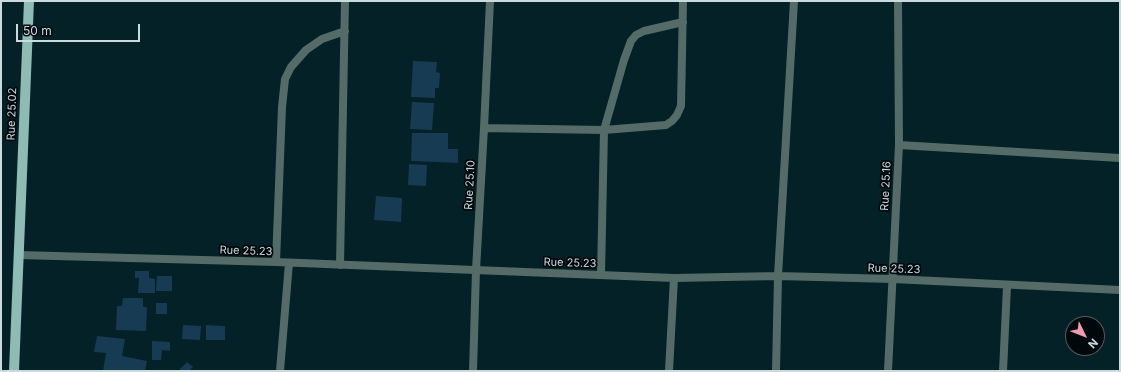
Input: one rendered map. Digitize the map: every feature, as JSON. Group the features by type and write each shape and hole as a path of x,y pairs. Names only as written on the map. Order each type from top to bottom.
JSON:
{"main road":[{"name":"Rue 25.02","path":"14,371 29,1"}],"street":[{"path":"340,265 345,1"},
{"name":"Rue 25.10","path":"473,371 476,270 490,1"},
{"path":"484,128 604,130 666,125 677,115 681,106 683,1"},
{"path":"776,371 778,276 794,1"},
{"name":"Rue 25.16","path":"888,371 899,145 898,1"},
{"path":"601,275 604,130 631,41 636,35 644,31 683,22"},
{"path":"276,262 282,115 285,79 291,66 306,50 322,39 345,31"},
{"path":"899,145 1120,158"},
{"name":"Rue 25.23","path":"19,255 276,262 674,278 778,276 893,279 1007,286 1120,290"},
{"path":"280,371 289,263"},
{"path":"669,371 674,278"},
{"path":"1003,371 1007,286"}],"building":[{"path":"413,61 437,62 436,72 440,73 439,88 435,88 435,98 411,97"},
{"path":"412,102 434,103 432,130 410,129"},
{"path":"412,133 448,133 448,149 458,149 458,163 411,161"},
{"path":"409,164 427,165 426,186 408,185"},
{"path":"376,196 402,198 401,222 374,220"},
{"path":"135,271 149,271 149,278 155,279 155,293 138,293 139,278 135,278"},
{"path":"157,276 172,276 172,291 156,291"},
{"path":"123,298 143,298 143,307 147,307 146,331 116,330 117,306 122,306"},
{"path":"156,303 167,303 167,314 156,314"},
{"path":"183,325 201,326 200,340 182,339"},
{"path":"206,325 225,326 225,340 206,340"},
{"path":"97,336 125,339 122,356 147,361 145,371 103,371 106,353 94,352"},
{"path":"152,341 170,342 170,351 162,350 161,360 152,360"},
{"path":"187,362 193,367 189,371 178,371"}]}
